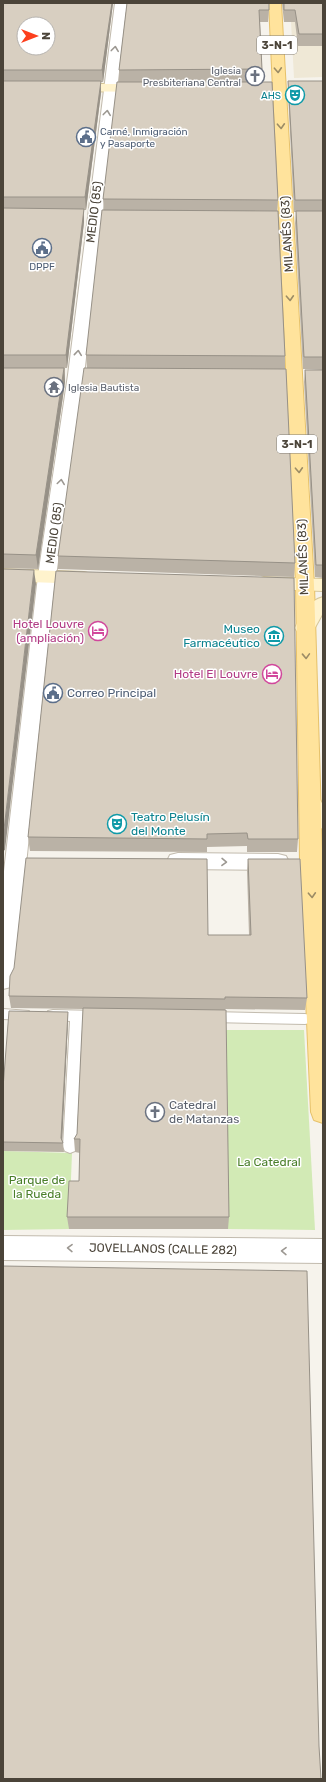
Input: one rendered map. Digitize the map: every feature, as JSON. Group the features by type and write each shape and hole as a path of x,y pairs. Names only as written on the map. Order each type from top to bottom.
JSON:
{"main road":[{"name":"MILANÉS (83)","path":"275,3 304,585 310,800 317,858 323,1112"}],"street":[{"name":"MEDIO (85)","path":"3,980 47,576 76,375 120,3"},
{"path":"57,88 156,88"},
{"path":"3,575 102,578"},
{"path":"250,583 323,585"},
{"path":"305,628 309,617 314,610 323,603"},
{"path":"310,800 315,811 323,821"},
{"path":"159,861 317,858"},
{"name":"JOVELLANOS (CALLE 282)","path":"3,1248 323,1251"}],"lane":[{"path":"3,1014 109,1016"},
{"path":"70,1147 78,1016"},
{"path":"195,1017 305,1018"}],"shaded area":[{"path":"290,3 323,3 323,77 294,78"}],"green space":[{"name":"La Catedral","path":"225,1030 304,1030 315,1230 228,1229"},
{"name":"Parque de la Rueda","path":"3,1151 72,1153 69,1229 3,1230"}],"building":[{"path":"3,3 112,3 102,70 3,70"},
{"path":"127,3 269,3 269,10 259,10 262,69 119,70"},
{"path":"284,3 323,3 323,34 299,34 295,10 284,10"},
{"path":"3,81 101,81 85,197 3,197"},
{"path":"288,81 323,81 323,200 295,200"},
{"path":"117,82 272,82 278,200 103,199"},
{"path":"3,208 84,209 66,355 3,355"},
{"path":"102,210 278,211 285,356 86,355"},
{"path":"296,211 323,211 323,357 304,357"},
{"path":"3,368 64,368 36,555 3,554"},
{"path":"84,368 286,369 295,563 58,556"},
{"path":"305,370 323,370 323,565 316,565"},
{"path":"3,569 34,570 3,838"},
{"path":"56,571 294,578 298,839 248,839 247,833 207,834 207,839 28,837"},
{"path":"26,858 207,859 208,935 251,935 248,859 300,859 307,998 225,997 225,999 9,996 10,976 14,968"},
{"name":"Catedral de Matanzas","path":"83,1008 226,1010 229,1217 67,1217 69,1181 79,1181 80,1139 74,1139 77,1134"},
{"path":"9,1011 68,1012 61,1138 63,1143 3,1142 3,1088"},
{"path":"3,1266 307,1271 321,1779 3,1779"}],"place":[{"name":"Iglesia Presbiteriana Central","path":"255,76"},
{"name":"AHS","path":"295,95"},
{"name":"Carné, Inmigración y Pasaporte","path":"86,137"},
{"name":"DPPF","path":"42,248"},
{"name":"Iglesia Bautista","path":"54,387"},
{"name":"Hotel Louvre (ampliación)","path":"98,631"},
{"name":"Museo Farmacéutico","path":"274,636"},
{"name":"Hotel El Louvre","path":"272,674"},
{"name":"Correo Principal","path":"53,693"},
{"name":"Teatro Pelusín del Monte","path":"117,824"},
{"name":"Catedral de Matanzas","path":"155,1112"}]}
